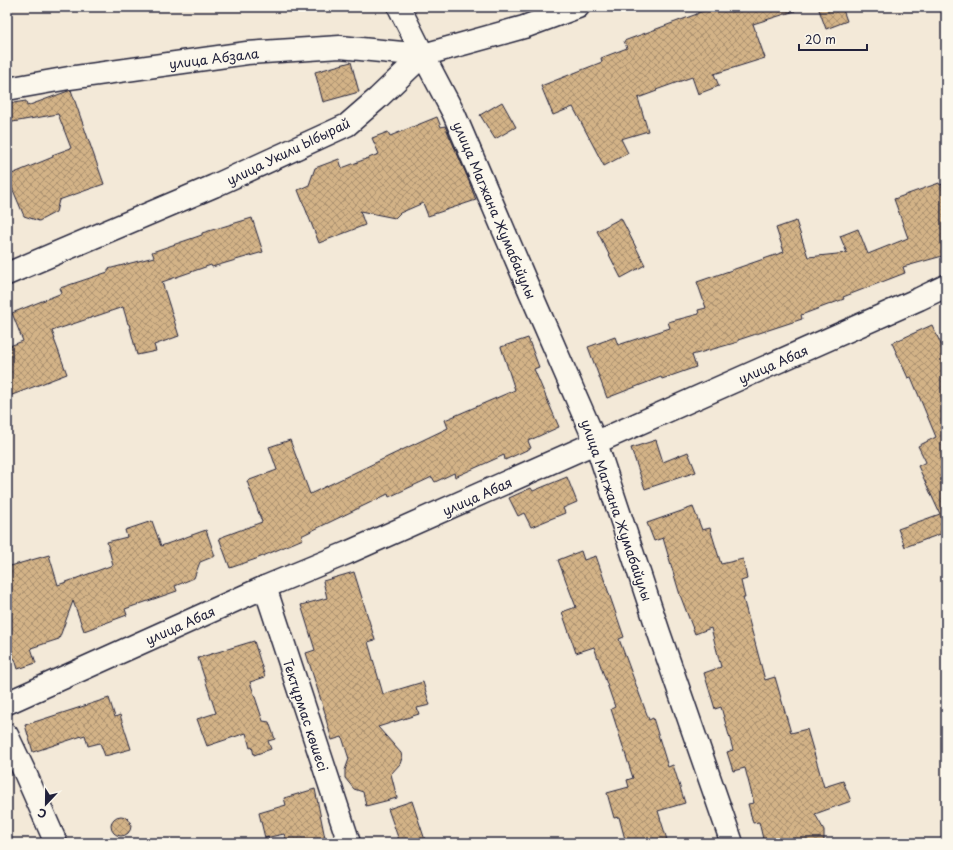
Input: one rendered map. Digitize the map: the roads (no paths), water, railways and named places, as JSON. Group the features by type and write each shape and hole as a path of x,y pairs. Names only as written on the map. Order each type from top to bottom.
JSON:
{"street":[{"name":"улица Магжана Жумабайулы","path":"399,7 454,114 524,280 596,443 659,633 732,843"},
{"name":"улица Укили Ыбырай","path":"7,274 214,186 347,125 423,55 524,27 578,7"},
{"name":"улица Абзала","path":"7,89 69,78 247,53 340,47 423,55"},
{"name":"улица Абая","path":"7,703 265,587 347,553 596,443 946,286"},
{"name":"Тектұрмас көшесі","path":"265,587 348,843"},
{"path":"7,735 56,843"}]}
